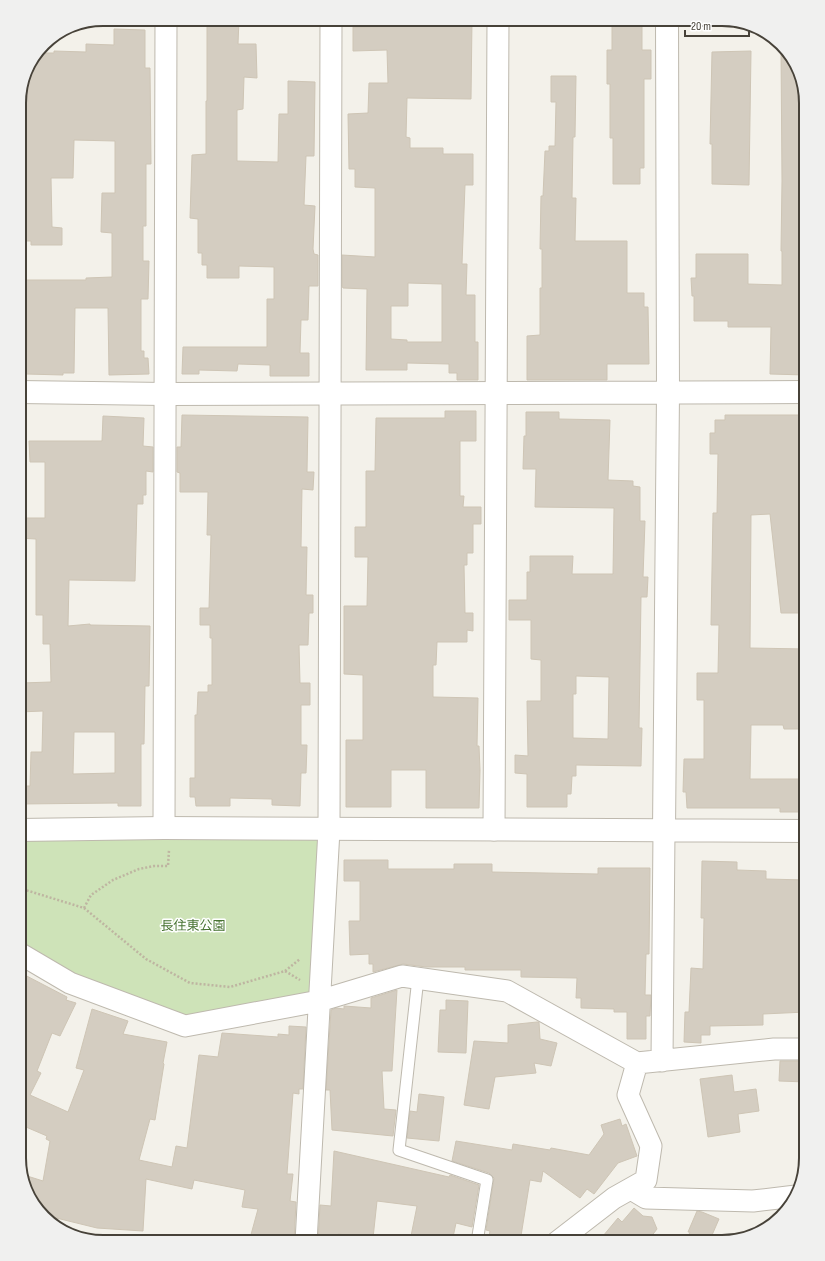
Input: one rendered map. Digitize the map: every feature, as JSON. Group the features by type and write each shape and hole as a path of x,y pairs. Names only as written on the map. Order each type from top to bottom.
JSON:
{"street":[{"path":"166,26 166,837"},
{"path":"306,1235 329,830 331,26"},
{"path":"494,830 498,26"},
{"path":"662,1061 668,393 667,26"},
{"path":"26,392 165,394 799,392"},
{"path":"26,830 166,837 329,830 799,831"},
{"path":"26,956 70,983 185,1026 319,1001 402,976 507,991 637,1063 774,1049 799,1049"},
{"path":"566,1235 614,1198 646,1180 651,1146 628,1095 637,1063"},
{"path":"631,1189 646,1198 753,1201 788,1197"}],"lane":[{"path":"418,978 399,1150 487,1180 478,1235"}],"path":[{"path":"84,908 91,895 113,880 139,869 154,866 168,866 166,837"},
{"path":"26,890 84,908 146,958 190,983 230,987 285,971 300,960 300,953"},
{"path":"285,971 307,985 319,1001"}],"green space":[{"name":"長住東公園","path":"26,830 329,830 319,1001 185,1026 26,956"}],"building":[{"path":"207,26 239,26 238,44 256,44 257,78 244,77 243,109 237,110 237,161 278,162 279,114 288,114 288,81 315,82 314,156 306,156 304,205 315,206 313,249 314,254 318,255 318,286 309,286 308,320 301,320 300,353 309,353 309,376 270,376 270,365 238,364 237,371 199,370 199,374 182,374 183,347 267,347 267,299 274,299 274,267 239,266 239,278 207,278 207,265 202,265 202,253 198,253 198,219 190,218 192,155 206,154"},
{"path":"472,26 471,99 407,98 406,137 410,138 410,148 443,148 443,154 473,154 473,185 465,185 462,264 467,264 466,295 475,295 475,342 478,342 478,380 457,380 457,373 449,373 449,364 407,363 407,370 366,370 367,289 343,288 342,255 375,257 375,188 355,187 355,169 349,169 348,114 368,113 369,83 388,83 387,50 353,51 353,27","holes":["408,283 442,284 442,342 407,342 407,340 391,339 391,306 408,306"]},
{"path":"612,26 642,26 642,50 651,50 651,79 644,79 644,168 640,168 640,184 613,184 613,138 610,138 610,84 607,84 607,50 612,50"},
{"path":"114,29 145,30 145,68 150,68 151,164 146,164 146,226 143,226 143,261 149,261 148,299 141,299 141,351 144,351 144,358 148,358 149,374 109,375 108,308 75,308 74,373 63,373 63,375 26,374 26,280 86,280 86,278 112,277 112,233 101,232 102,193 115,193 115,141 74,140 73,178 51,178 52,227 62,228 62,245 31,245 31,241 26,241 26,98 30,78 44,53 54,53 54,51 86,52 86,44 114,45"},
{"path":"751,51 749,185 712,184 712,144 710,144 712,52"},
{"path":"781,53 793,74 799,103 799,375 770,374 771,327 728,327 728,321 694,321 694,296 692,296 691,278 696,278 696,254 748,254 748,284 782,285"},
{"path":"551,76 576,76 572,198 576,198 575,241 627,241 627,293 644,293 644,307 648,307 649,364 607,364 607,380 527,380 527,336 540,335 540,288 542,288 542,249 540,249 541,196 543,196 545,151 549,151 549,146 555,146 556,102 551,102"},
{"path":"445,411 476,411 476,441 460,441 460,496 464,496 463,507 481,507 481,524 473,524 473,553 467,553 467,565 464,565 465,613 473,613 473,631 467,630 467,642 437,642 436,665 433,665 433,697 478,698 477,746 479,746 480,770 479,808 426,808 426,770 391,770 391,807 346,807 346,740 363,740 363,675 344,674 344,606 367,606 368,557 355,557 355,527 366,527 366,471 375,471 376,418 445,418"},
{"path":"526,412 559,412 559,419 610,420 608,480 633,481 633,486 640,487 640,521 645,521 643,577 648,577 647,597 641,597 639,728 642,728 641,766 576,765 576,776 572,776 571,794 567,794 567,807 527,807 527,774 515,773 515,755 528,756 527,701 541,701 541,660 531,659 531,620 509,620 509,600 527,600 527,572 530,572 530,556 573,556 572,574 613,574 614,508 535,507 536,469 523,469 524,436 526,436","holes":["576,676 609,677 608,739 573,738 573,694 576,694"]},
{"path":"182,415 308,417 307,472 314,472 313,490 302,489 301,547 307,547 306,595 313,595 313,613 309,613 308,645 299,645 300,683 310,683 310,705 301,705 301,745 307,745 306,773 301,773 300,806 272,805 272,799 230,798 230,806 196,806 195,797 190,797 190,778 195,778 195,715 197,715 198,692 208,692 208,685 212,685 212,638 210,638 210,625 200,625 200,608 209,608 211,535 207,535 208,492 180,492 180,473 177,472 177,447 181,447"},
{"path":"725,415 799,415 799,613 781,613 770,514 751,515 750,648 799,649 799,729 784,729 783,725 751,725 750,779 799,779 799,812 780,812 780,808 687,808 686,792 683,792 684,759 704,759 704,700 697,700 697,673 718,673 719,625 711,625 713,513 717,513 718,454 710,454 710,433 715,433 715,420 725,420"},
{"path":"103,416 144,418 143,446 153,447 153,472 146,471 146,495 143,495 143,504 137,504 135,581 69,580 68,626 90,624 150,626 149,686 145,686 144,744 141,744 141,806 118,806 118,803 26,804 26,786 30,786 31,752 42,752 43,711 26,712 26,683 51,682 50,644 43,644 43,615 36,615 36,539 26,538 26,518 45,518 45,462 30,462 29,441 102,441","holes":["74,732 115,732 115,773 73,774"]},
{"path":"344,860 388,860 388,869 454,869 454,864 492,864 492,872 598,874 598,868 650,868 649,954 646,954 645,995 651,995 650,1016 646,1016 646,1039 627,1039 627,1012 614,1012 614,1009 581,1008 581,998 576,998 577,978 521,977 521,970 465,970 465,967 426,967 403,964 373,972 373,964 369,964 369,954 350,955 349,921 360,921 360,881 344,881"},
{"path":"702,861 737,862 737,870 766,871 766,879 799,880 799,1012 763,1014 763,1025 710,1026 710,1035 701,1035 701,1043 684,1042 685,1012 689,1012 691,968 703,969 704,918 701,918"},
{"path":"26,976 67,997 66,1000 76,1003 60,1036 52,1033 37,1071 41,1073 30,1095 68,1112 84,1070 76,1068 92,1009 128,1021 123,1034 167,1042 155,1120 150,1119 139,1160 172,1167 176,1146 187,1148 199,1055 218,1057 222,1033 278,1037 278,1034 289,1035 289,1026 306,1027 303,1089 299,1089 299,1094 293,1093 287,1174 293,1174 290,1201 296,1202 294,1235 251,1235 258,1209 242,1207 245,1190 194,1180 192,1189 146,1179 143,1231 97,1228 54,1217 36,1196 29,1176 43,1181 50,1141 46,1139 47,1136 26,1127"},
{"path":"397,990 392,1071 382,1071 384,1109 396,1110 393,1136 332,1130 330,1090 326,1090 331,1010 336,1008 344,1009 344,1006 371,1008 371,998"},
{"path":"446,1000 468,1001 466,1053 438,1052 440,1010 446,1010"},
{"path":"539,1022 540,1039 557,1043 551,1066 534,1063 536,1073 495,1077 489,1109 464,1105 474,1041 508,1043 508,1025"},
{"path":"780,1061 799,1061 799,1082 779,1081"},
{"path":"732,1075 734,1092 756,1089 759,1111 738,1114 740,1132 708,1137 700,1079"},
{"path":"419,1094 444,1097 439,1141 407,1138 410,1111 417,1112"},
{"path":"620,1119 622,1126 626,1124 637,1156 618,1163 594,1194 587,1189 580,1198 543,1171 541,1182 530,1180 521,1235 489,1235 490,1231 486,1230 494,1178 489,1173 452,1161 456,1141 512,1150 513,1144 550,1150 551,1148 589,1155 604,1134 601,1125"},
{"path":"334,1151 449,1177 450,1175 479,1185 472,1227 456,1223 453,1235 411,1235 417,1206 377,1201 373,1235 318,1235 320,1205 331,1206"},
{"path":"634,1208 643,1216 652,1217 657,1229 652,1235 604,1235 618,1218 622,1222"},
{"path":"697,1211 719,1219 712,1235 689,1235 690,1232 688,1232"}]}
